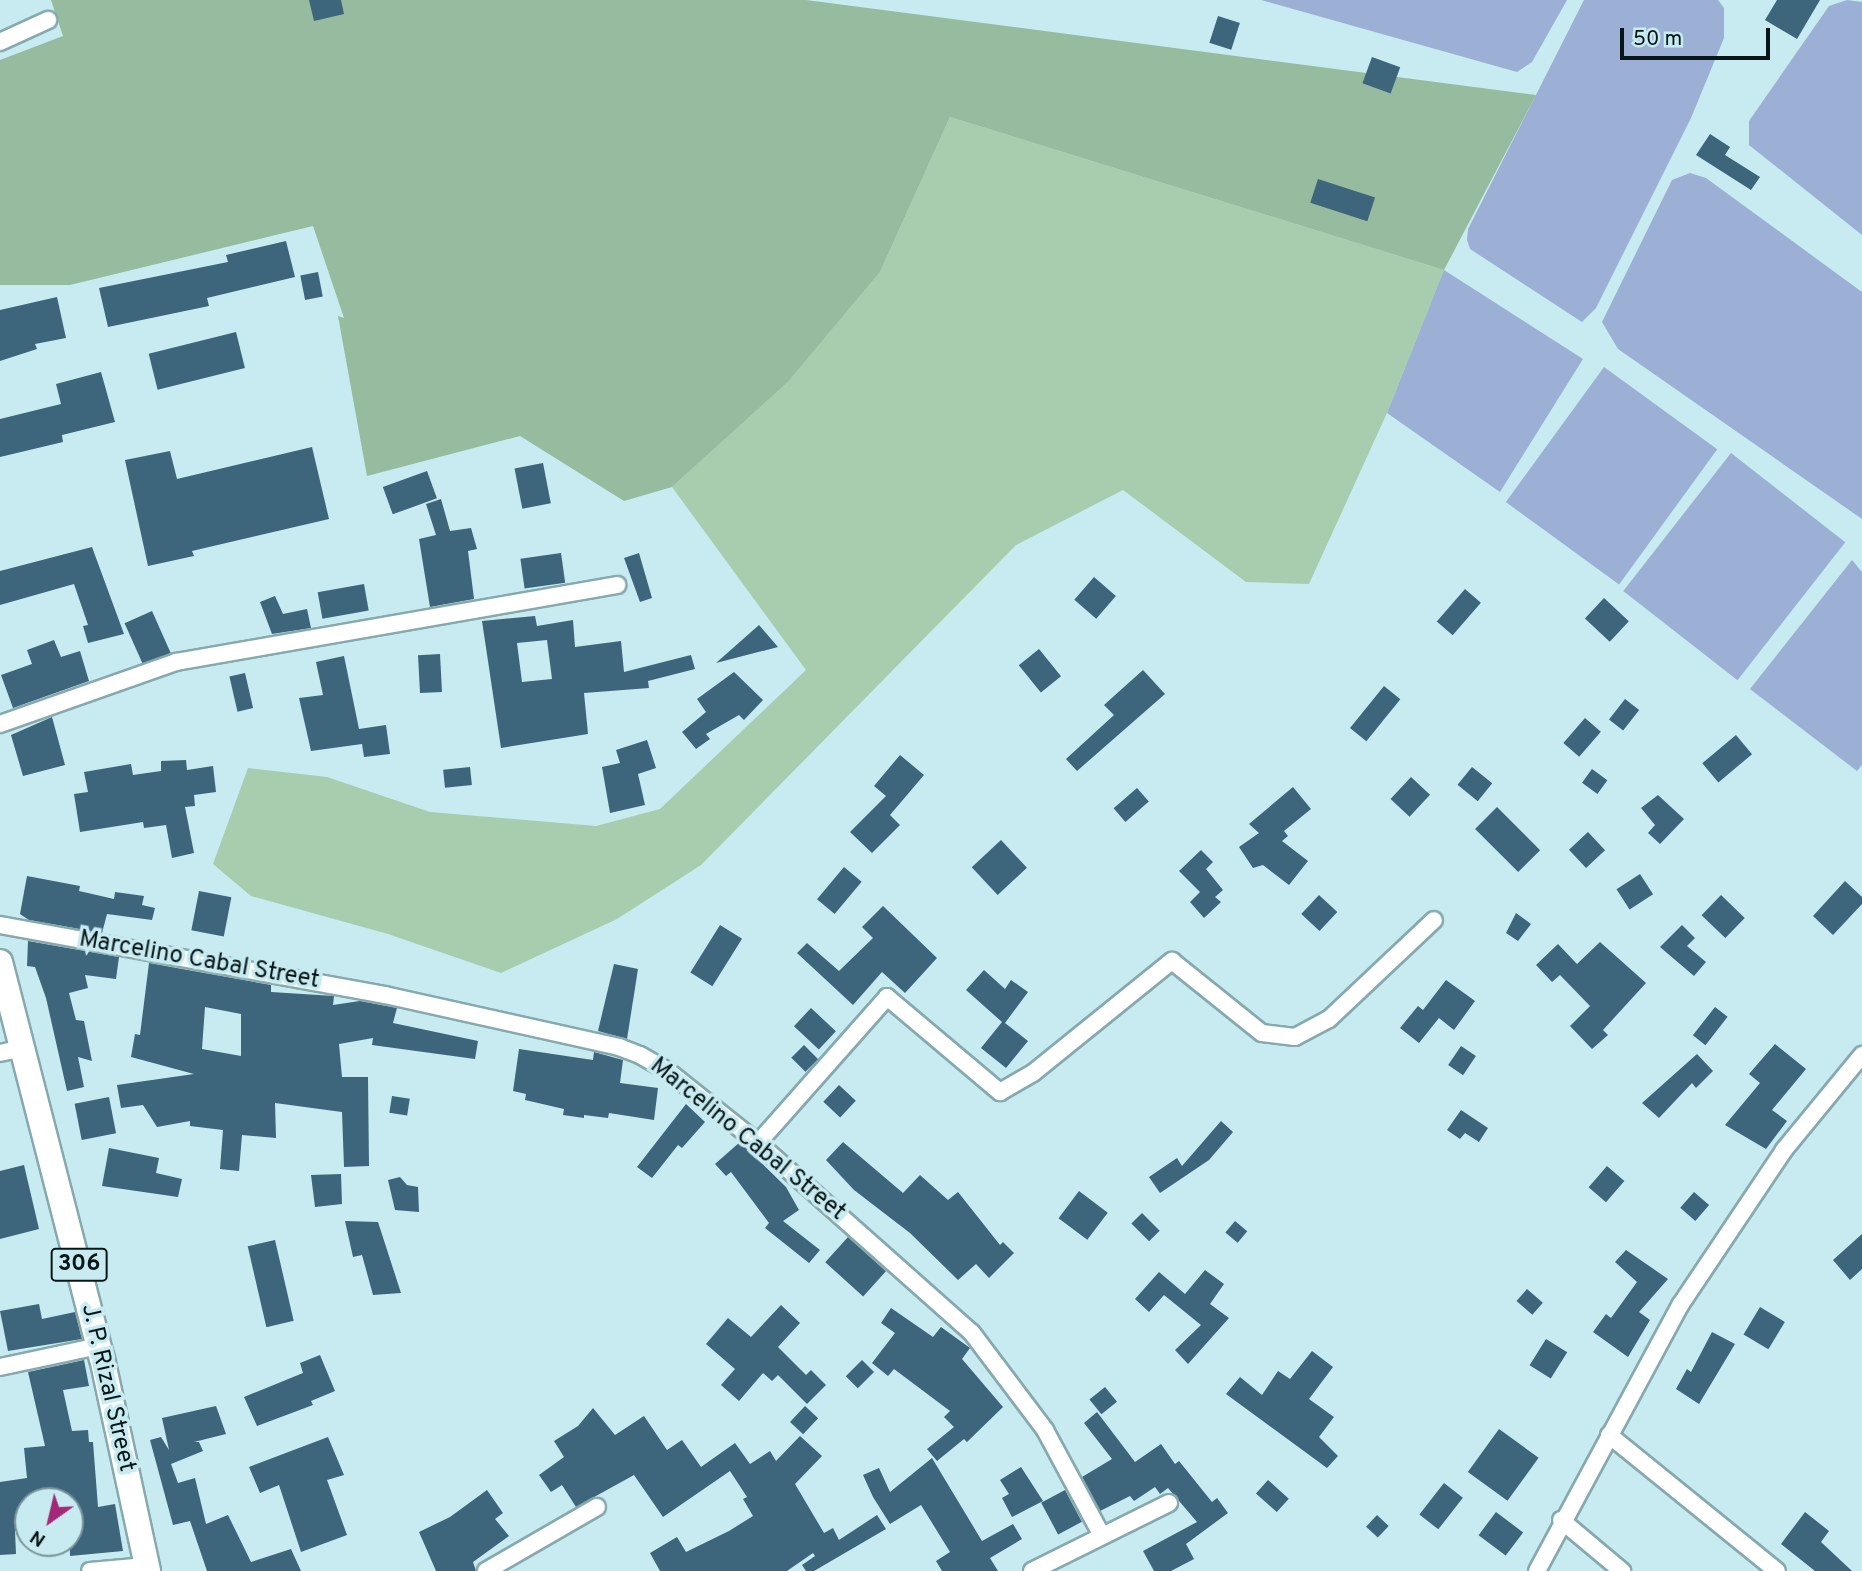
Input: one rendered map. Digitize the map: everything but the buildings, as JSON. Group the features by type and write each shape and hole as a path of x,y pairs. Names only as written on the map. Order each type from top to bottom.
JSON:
{"main road":[{"name":"J. P. Rizal Street","path":"0,962 99,1346 147,1569"}],"street":[{"path":"0,42 48,20"},
{"path":"0,724 176,662 617,585"},
{"path":"758,1143 887,997 1000,1092 1032,1073 1172,961 1262,1033 1295,1037 1329,1018 1434,920"},
{"name":"Marcelino Cabal Street","path":"0,925 385,995 620,1047 668,1072 758,1143 972,1333 1045,1430 1102,1536"},
{"path":"0,1053 24,1048"},
{"path":"1537,1571 1562,1520 1681,1304 1784,1150 1862,1055"},
{"path":"0,1367 99,1346"},
{"path":"1609,1435 1777,1571"},
{"path":"1032,1571 1169,1503"},
{"path":"486,1571 597,1507"},
{"path":"1562,1520 1622,1571"},
{"path":"90,1571 147,1569"}],"green space":[{"path":"51,0 806,0 1536,95 1444,270 950,117 880,272 788,382 672,487 624,501 520,436 367,476 338,316 344,318 313,226 70,285 0,285 0,60 63,36"},
{"path":"950,117 1444,270 1387,413 1309,584 1246,582 1123,490 1016,545 701,865 617,919 501,973 388,934 251,896 213,864 248,768 327,777 430,812 596,826 660,809 806,670 672,487 788,382 880,272"}],"water":[{"path":"1261,0 1567,0 1532,62 1517,72"},
{"path":"1584,0 1718,0 1724,8 1724,38 1691,118 1596,308 1582,322 1470,249 1467,240 1468,229"},
{"path":"1847,0 1862,2 1862,235 1749,145 1749,121 1829,6"},
{"path":"1690,173 1706,178 1862,292 1862,519 1618,349 1602,322 1672,180"},
{"path":"1444,270 1583,359 1500,492 1387,413"},
{"path":"1604,367 1717,449 1619,584 1506,502"},
{"path":"1731,453 1845,542 1738,680 1623,591"},
{"path":"1852,560 1862,572 1862,765 1857,771 1750,689"}]}
